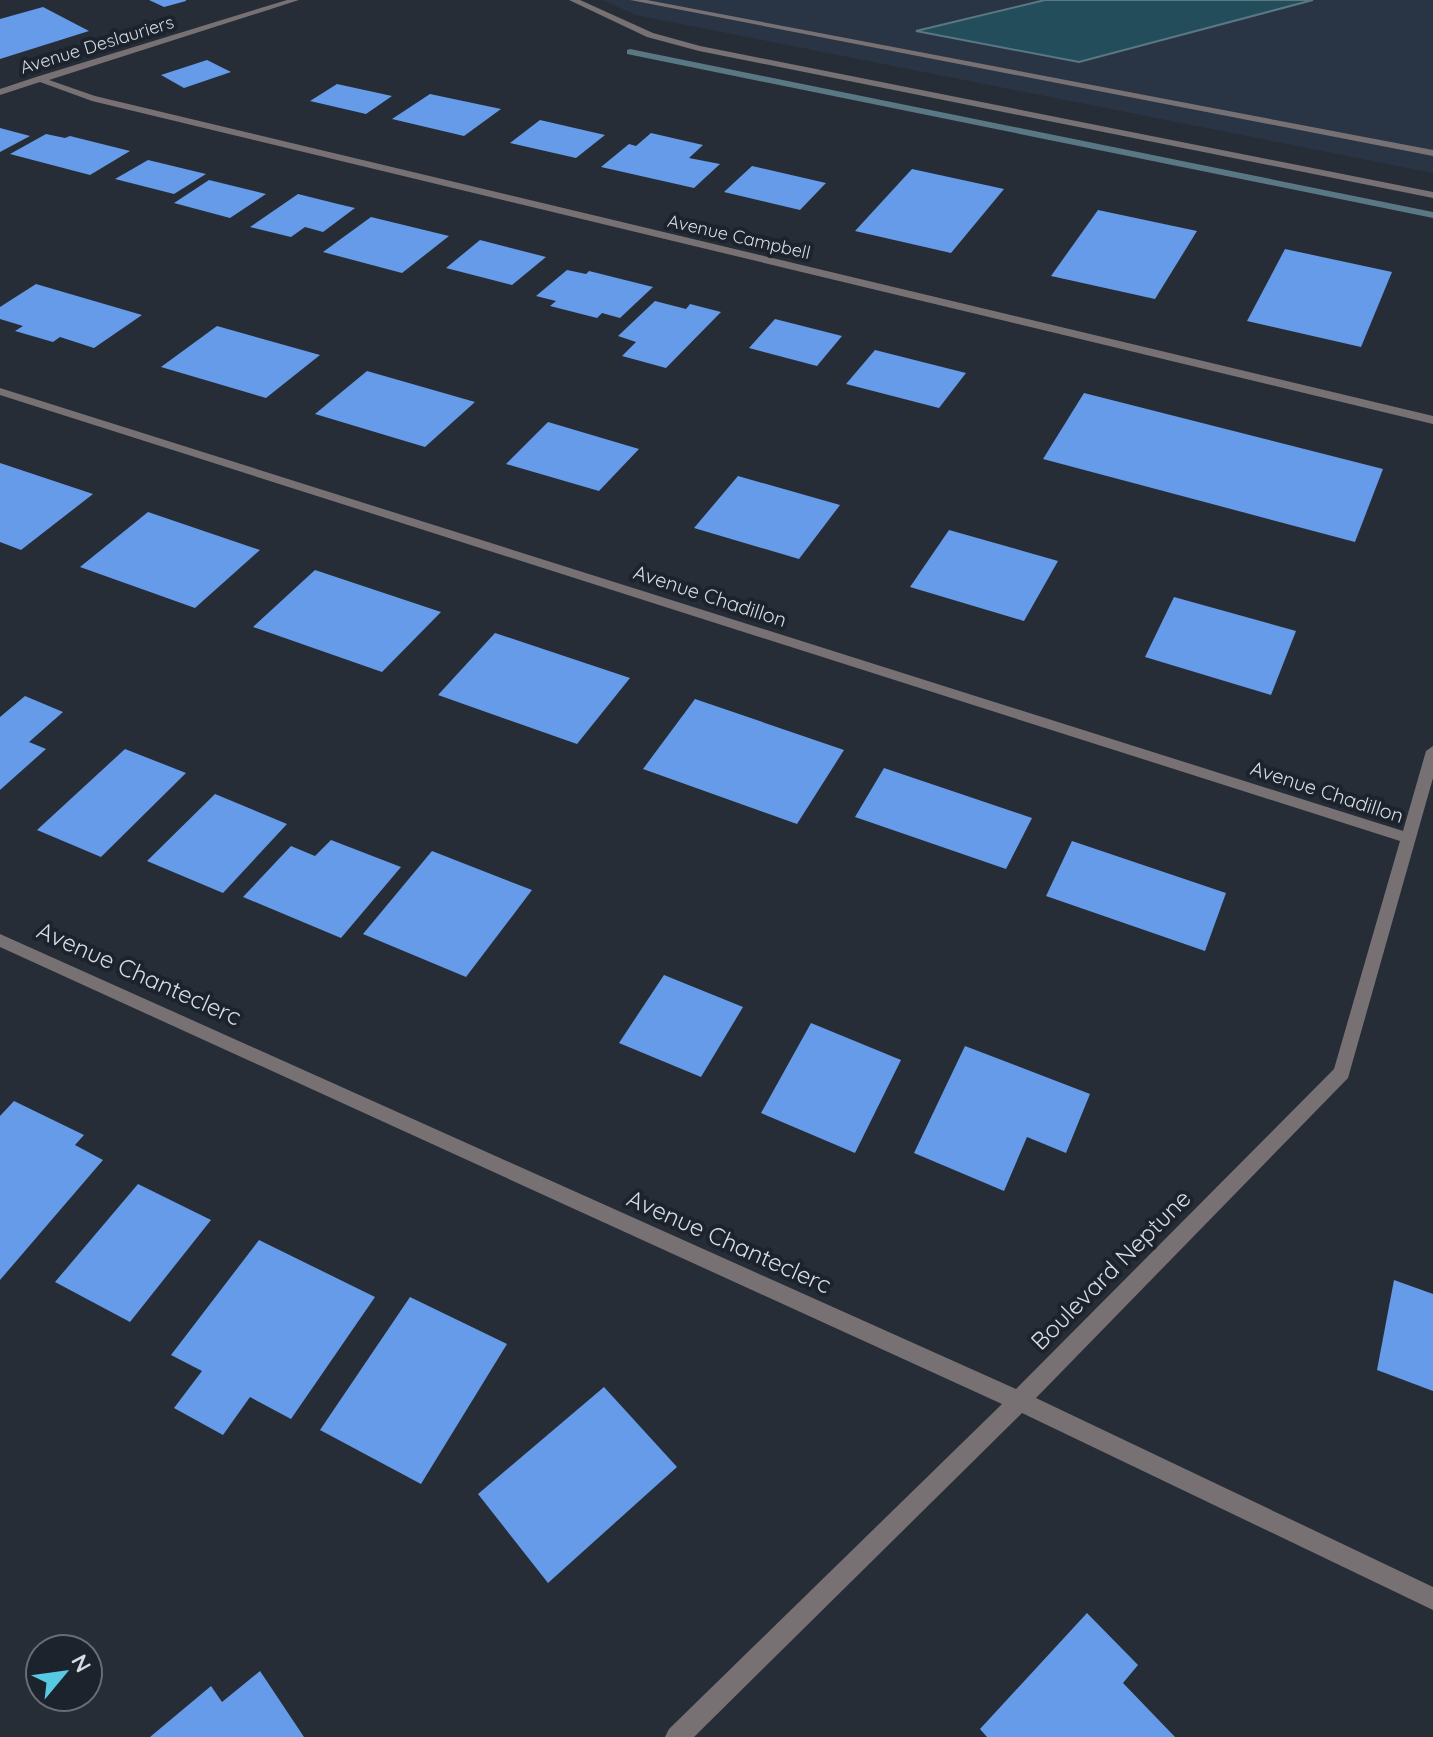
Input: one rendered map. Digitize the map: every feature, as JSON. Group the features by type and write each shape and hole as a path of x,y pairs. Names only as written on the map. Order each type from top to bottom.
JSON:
{"street":[{"name":"Avenue Deslauriers","path":"0,92 295,0"},
{"path":"573,0 650,35 699,48 1433,195"},
{"path":"634,0 1433,153"},
{"path":"678,9 693,0"},
{"name":"Avenue Campbell","path":"39,79 92,98 1433,420"},
{"name":"Avenue Chadillon","path":"0,391 1407,838"},
{"name":"Boulevard Neptune","path":"677,1737 1019,1401 1342,1073 1433,751"},
{"name":"Avenue Chanteclerc","path":"0,940 1019,1401 1433,1599"}],"shaded area":[{"path":"602,0 1433,0 1433,173 636,15"},
{"path":"1045,0 1313,0 1079,62 916,31"}],"building":[{"path":"149,0 186,0 186,1 164,7"},
{"path":"43,7 89,31 0,59 0,19"},
{"path":"207,60 231,72 184,88 161,75"},
{"path":"337,84 392,96 366,114 310,101"},
{"path":"430,94 501,109 464,136 392,119"},
{"path":"540,120 605,135 576,158 510,143"},
{"path":"0,128 30,136 0,152"},
{"path":"651,133 703,145 689,158 720,164 694,188 601,167 629,144 636,146"},
{"path":"46,134 65,138 70,136 130,151 90,175 10,154"},
{"path":"148,160 206,174 174,194 115,179"},
{"path":"752,166 826,183 800,210 724,192"},
{"path":"912,169 1004,189 951,253 855,231"},
{"path":"209,180 266,194 230,218 174,203"},
{"path":"298,194 355,208 323,232 305,227 291,237 250,227"},
{"path":"1098,210 1197,231 1155,299 1051,276"},
{"path":"371,217 449,236 402,273 323,252"},
{"path":"480,240 546,257 512,285 446,268"},
{"path":"1285,249 1392,272 1361,347 1247,321"},
{"path":"567,270 586,274 589,271 653,287 620,318 602,313 597,318 550,306 556,301 536,296"},
{"path":"36,284 142,315 94,348 60,337 53,342 15,331 23,326 0,319 0,307"},
{"path":"655,301 686,309 690,304 721,312 666,368 622,356 636,342 618,336"},
{"path":"775,319 842,336 817,366 749,348"},
{"path":"217,326 320,355 266,398 161,367"},
{"path":"875,350 966,373 939,408 846,384"},
{"path":"367,371 475,402 425,447 315,414"},
{"path":"1084,393 1383,469 1355,542 1043,459"},
{"path":"548,422 639,449 599,491 506,464"},
{"path":"0,463 93,494 21,550 0,542"},
{"path":"738,476 840,505 799,559 694,528"},
{"path":"148,512 260,550 195,608 80,567"},
{"path":"949,530 1058,561 1024,621 910,587"},
{"path":"315,570 441,612 382,672 253,627"},
{"path":"1174,597 1296,631 1271,695 1145,657"},
{"path":"495,633 630,678 577,744 438,695"},
{"path":"25,696 63,712 29,742 46,749 0,790 0,717"},
{"path":"695,699 844,750 797,824 643,769"},
{"path":"125,749 186,773 101,857 37,830"},
{"path":"884,768 1032,818 1006,869 855,817"},
{"path":"215,794 287,824 223,893 147,861"},
{"path":"331,840 401,867 341,938 243,897 291,846 315,856"},
{"path":"1072,841 1226,893 1205,951 1046,896"},
{"path":"432,851 532,890 466,977 363,934"},
{"path":"664,975 743,1007 701,1077 619,1043"},
{"path":"811,1023 901,1060 855,1153 761,1113"},
{"path":"965,1046 1090,1094 1066,1153 1027,1137 1004,1191 914,1153"},
{"path":"14,1101 84,1135 75,1145 103,1160 0,1280 0,1116"},
{"path":"138,1184 211,1220 130,1322 55,1282"},
{"path":"259,1240 375,1297 291,1419 250,1397 223,1435 174,1408 202,1371 171,1355"},
{"path":"1394,1280 1433,1294 1433,1391 1377,1370"},
{"path":"410,1297 507,1344 421,1484 320,1430"},
{"path":"604,1387 677,1467 548,1583 478,1494"},
{"path":"1087,1613 1138,1665 1123,1683 1175,1737 987,1737 980,1729"},
{"path":"260,1671 304,1737 150,1737 211,1686 222,1702"}],"waterway":[{"path":"630,52 1433,215"}]}
